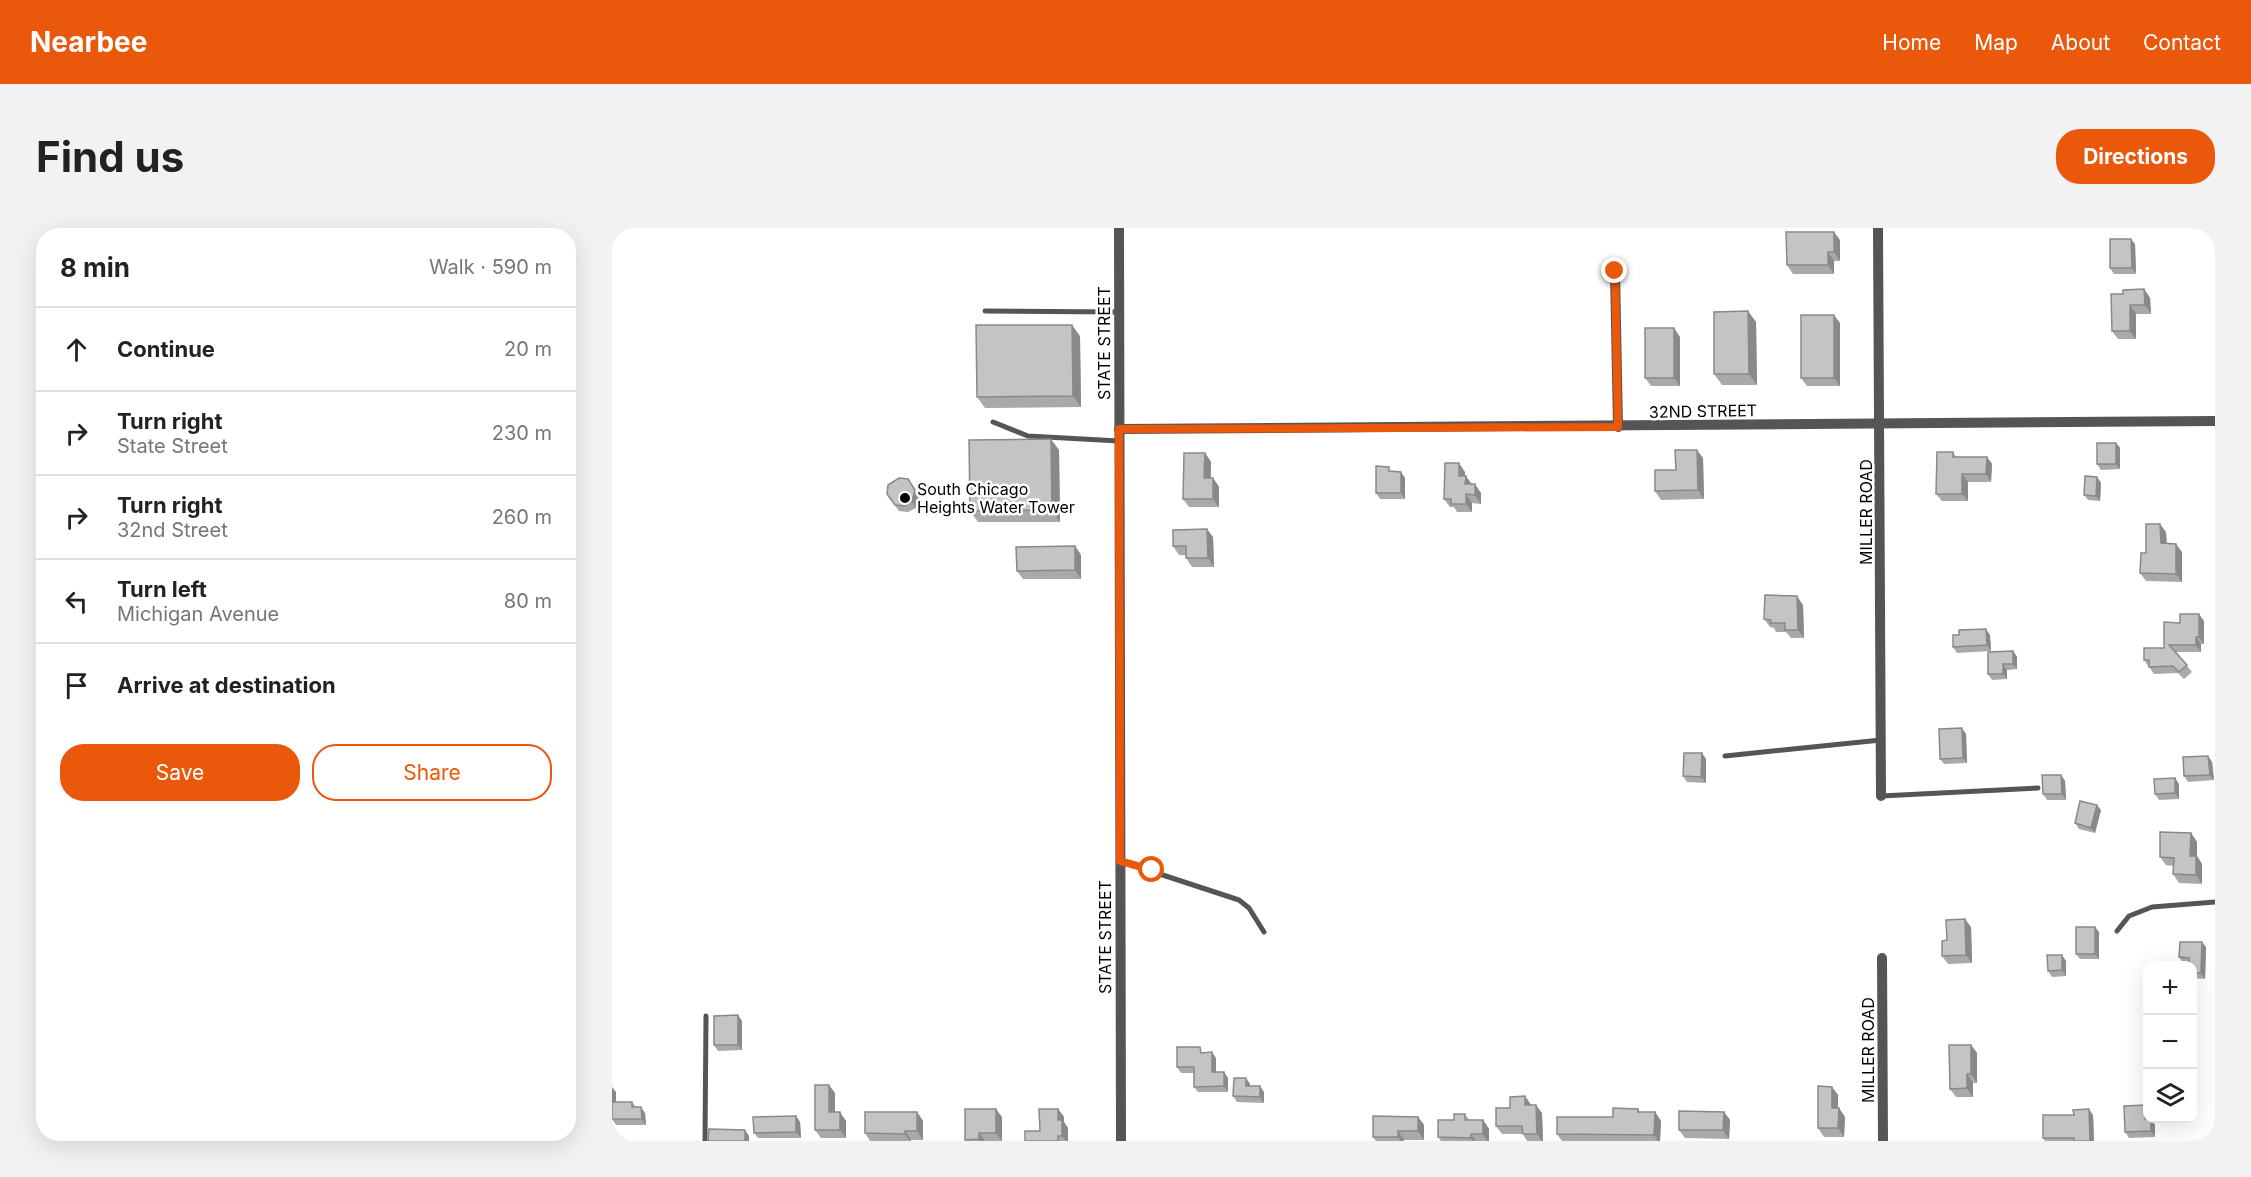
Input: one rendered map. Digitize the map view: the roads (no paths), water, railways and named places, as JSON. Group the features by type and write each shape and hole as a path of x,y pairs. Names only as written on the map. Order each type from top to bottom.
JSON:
{"street":[{"name":"STATE STREET","path":"1119,228 1121,1141"},
{"name":"MILLER ROAD","path":"1878,228 1881,424 1881,796"},
{"path":"1615,271 1618,427"},
{"name":"32ND STREET","path":"1119,429 2215,421"},
{"name":"MILLER ROAD","path":"1882,958 1883,1141"}],"lane":[{"path":"612,229 617,228"},
{"path":"985,311 1119,312"},
{"path":"993,422 1028,436 1119,441"},
{"path":"1725,756 1881,740"},
{"path":"1881,796 2038,788"},
{"path":"1120,861 1239,900 1249,908 1264,932"},
{"path":"2117,931 2129,916 2152,907 2215,902"},
{"path":"705,1141 706,1016"}],"place":[{"name":"South Chicago Heights Water Tower","path":"905,498"}]}
